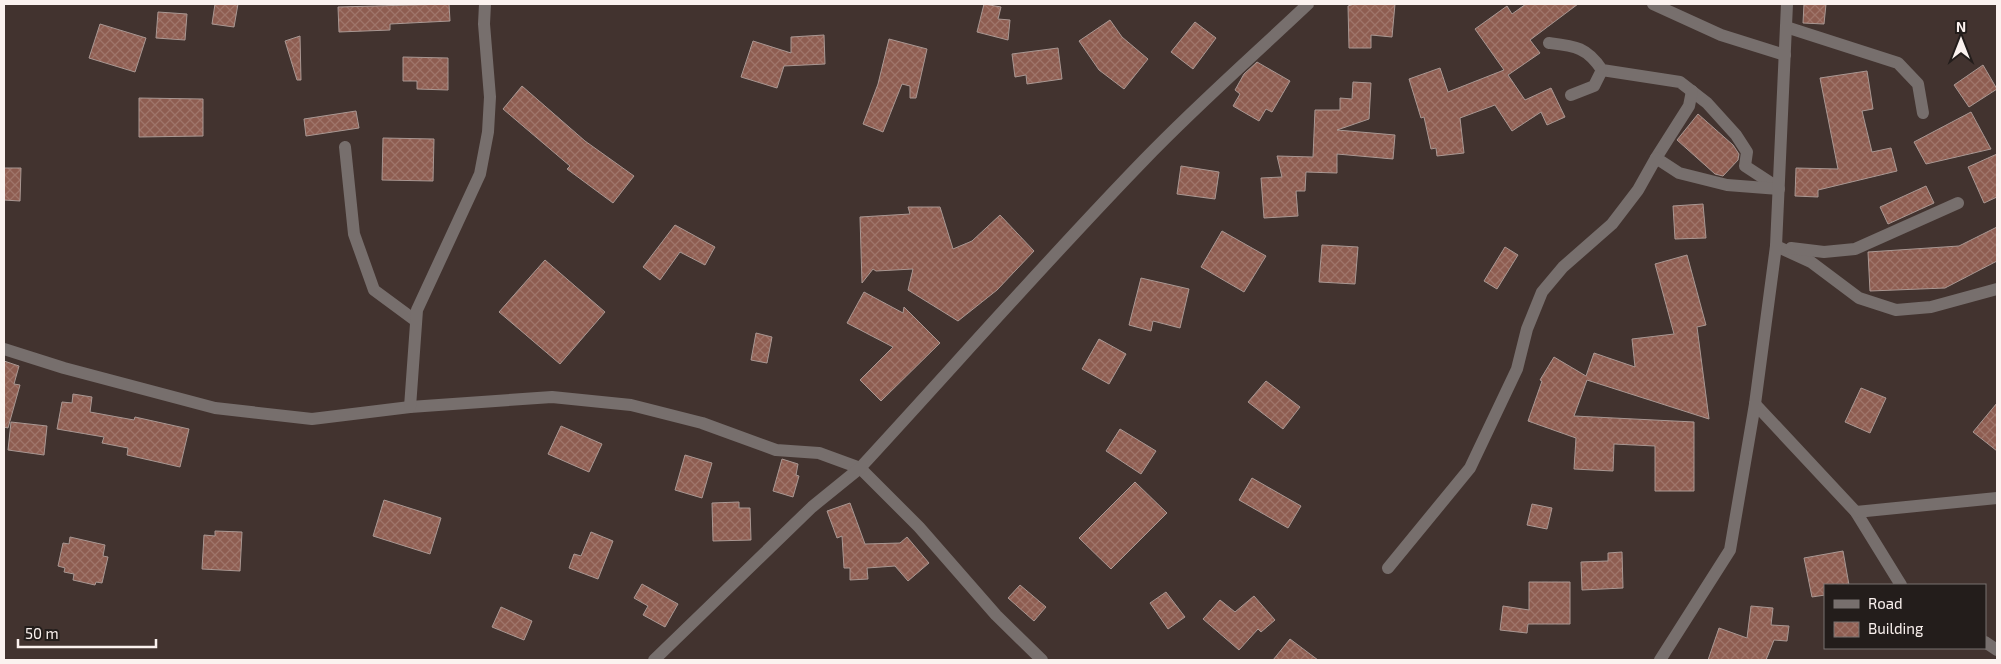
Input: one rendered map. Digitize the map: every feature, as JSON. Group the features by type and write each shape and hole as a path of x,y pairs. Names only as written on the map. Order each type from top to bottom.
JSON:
{"street":[{"path":"410,408 417,310 480,174 488,132 490,97 484,24 485,4"},
{"path":"654,660 812,507 860,468 1143,160 1222,82 1247,62 1308,4"},
{"path":"1653,4 1721,35 1785,55"},
{"path":"1660,660 1730,550 1755,404 1776,246 1787,4"},
{"path":"1786,28 1898,63 1918,84 1923,113"},
{"path":"1549,43 1583,49 1594,57 1602,70 1680,82 1707,102 1736,136 1747,152 1745,166 1779,189"},
{"path":"1572,95 1594,86 1602,70"},
{"path":"1388,568 1470,468 1517,369 1527,329 1542,292 1563,267 1612,224 1638,190 1689,106 1692,91"},
{"path":"345,147 354,234 374,290 416,322"},
{"path":"1656,158 1679,173 1727,185 1779,189"},
{"path":"1776,246 1824,252 1855,250 1958,203"},
{"path":"1776,246 1811,262 1859,298 1896,310 1931,307 1997,289"},
{"path":"4,349 64,368 215,408 312,419 410,408 552,397 632,405 702,423 776,450 819,453 860,468 919,527 996,615 1042,660"},
{"path":"1755,404 1856,512 1900,584"},
{"path":"1856,512 1997,498"},
{"path":"1986,643 1997,650"}],"building":[{"path":"215,4 238,4 234,27 212,24"},
{"path":"449,4 450,21 390,24 390,30 339,32 338,7"},
{"path":"984,4 1001,7 998,19 1010,20 1008,40 977,32"},
{"path":"1354,4 1395,4 1392,37 1371,35 1371,48 1349,48 1348,6"},
{"path":"1526,4 1578,4 1530,40 1540,53 1508,75 1525,100 1551,88 1565,117 1547,125 1541,112 1512,131 1495,105 1460,118 1464,153 1437,156 1436,148 1431,149 1424,117 1421,118 1409,79 1440,68 1448,92 1504,70 1475,29 1507,6 1512,14"},
{"path":"1804,4 1826,4 1824,24 1803,23"},
{"path":"158,12 187,14 185,40 156,38"},
{"path":"1110,20 1122,37 1148,59 1124,89 1099,70 1079,41"},
{"path":"1195,22 1216,38 1193,69 1171,52"},
{"path":"100,24 146,38 135,72 89,58"},
{"path":"824,35 825,64 784,66 777,88 741,77 753,41 791,53 791,37"},
{"path":"300,36 301,80 297,80 285,41"},
{"path":"889,39 927,49 916,98 910,98 910,86 902,84 883,132 863,124 878,84"},
{"path":"1058,48 1062,79 1027,84 1026,75 1015,77 1012,54"},
{"path":"403,57 448,58 448,90 417,89 417,81 403,81"},
{"path":"1257,62 1290,81 1272,112 1266,109 1259,121 1233,106 1240,94 1235,90 1244,74"},
{"path":"1983,65 1997,89 1969,107 1954,85"},
{"path":"1867,71 1873,109 1862,111 1872,152 1891,148 1897,171 1818,190 1818,197 1795,196 1796,168 1838,169 1820,78"},
{"path":"1353,82 1371,83 1369,119 1337,130 1395,135 1393,159 1337,154 1337,173 1306,172 1305,191 1296,191 1298,216 1264,218 1261,178 1282,177 1277,156 1313,157 1315,110 1340,110 1340,98 1352,99"},
{"path":"522,86 585,141 634,176 613,203 567,169 570,166 503,109"},
{"path":"139,98 203,99 203,136 139,137"},
{"path":"356,111 359,128 306,136 304,119"},
{"path":"1971,112 1991,149 1926,164 1914,142"},
{"path":"1698,114 1733,145 1739,154 1738,160 1723,176 1715,174 1677,140"},
{"path":"383,138 434,139 433,181 382,180"},
{"path":"1997,154 1997,197 1984,203 1968,167"},
{"path":"1181,166 1219,172 1215,199 1177,194"},
{"path":"4,168 21,168 20,201 4,200"},
{"path":"1926,186 1934,203 1888,224 1880,207"},
{"path":"1703,204 1706,238 1675,239 1673,206"},
{"path":"908,207 940,207 953,249 972,241 1000,215 1034,251 997,290 958,321 908,290 913,269 876,271 873,269 862,283 860,217 910,214"},
{"path":"675,225 715,247 705,265 680,252 660,280 643,267"},
{"path":"1997,227 1997,261 1945,288 1870,291 1868,252 1959,246"},
{"path":"1222,231 1266,256 1244,292 1201,267"},
{"path":"1322,245 1358,247 1355,284 1319,282"},
{"path":"1505,247 1518,255 1497,289 1484,281"},
{"path":"1687,255 1706,325 1697,327 1709,419 1587,380 1574,416 1694,422 1694,491 1655,491 1655,446 1614,444 1613,471 1574,469 1576,438 1528,421 1542,381 1540,380 1554,357 1586,376 1594,353 1635,367 1632,339 1674,334 1655,264"},
{"path":"545,260 605,312 560,364 499,312"},
{"path":"1141,278 1189,289 1180,328 1153,321 1151,331 1129,325"},
{"path":"864,292 903,313 904,307 940,343 881,401 860,380 893,347 847,323"},
{"path":"756,333 772,337 767,363 751,360"},
{"path":"1099,339 1126,354 1109,384 1082,369"},
{"path":"4,361 19,366 14,384 20,385 8,428 4,427"},
{"path":"1266,381 1300,407 1283,429 1248,402"},
{"path":"1861,388 1886,398 1870,433 1845,422"},
{"path":"73,394 92,397 90,412 134,420 135,417 189,429 180,467 127,455 128,448 102,443 104,437 57,429 62,402 72,403"},
{"path":"1997,403 1997,451 1973,432"},
{"path":"11,422 47,426 44,455 8,450"},
{"path":"561,426 602,444 589,472 548,454"},
{"path":"1120,429 1156,451 1141,474 1106,451"},
{"path":"685,455 712,463 702,498 675,490"},
{"path":"782,459 798,464 796,475 799,476 793,497 773,491"},
{"path":"1252,478 1301,506 1288,528 1239,500"},
{"path":"1135,482 1167,513 1111,569 1079,538"},
{"path":"384,500 441,518 430,554 373,536"},
{"path":"739,502 739,508 750,508 751,540 713,541 712,503"},
{"path":"850,503 865,544 900,543 907,537 929,563 908,581 895,566 867,568 868,579 850,580 850,568 844,568 842,536 837,538 827,511"},
{"path":"1532,504 1552,508 1547,529 1527,525"},
{"path":"215,531 242,532 240,571 202,569 204,535 215,536"},
{"path":"591,532 613,541 598,579 569,568 574,554 581,556"},
{"path":"70,537 105,545 103,556 108,557 102,583 96,582 95,585 73,580 74,574 64,572 65,568 58,566 63,543 69,544"},
{"path":"1843,551 1849,584 1824,584 1824,595 1812,597 1804,558"},
{"path":"1622,552 1623,588 1582,590 1581,562 1608,561 1608,553"},
{"path":"1529,582 1570,582 1570,624 1528,624 1527,633 1500,630 1503,606 1529,610"},
{"path":"642,584 678,604 665,627 643,615 648,606 634,598"},
{"path":"1020,585 1046,607 1034,621 1008,598"},
{"path":"1166,592 1185,617 1168,629 1150,603"},
{"path":"1254,596 1275,620 1261,632 1258,629 1239,650 1203,619 1220,600 1235,612"},
{"path":"1751,606 1773,608 1771,625 1789,626 1787,641 1774,640 1766,660 1708,660 1719,628 1747,638"},
{"path":"501,607 532,621 524,640 492,627"},
{"path":"1290,639 1318,660 1273,660"}]}
